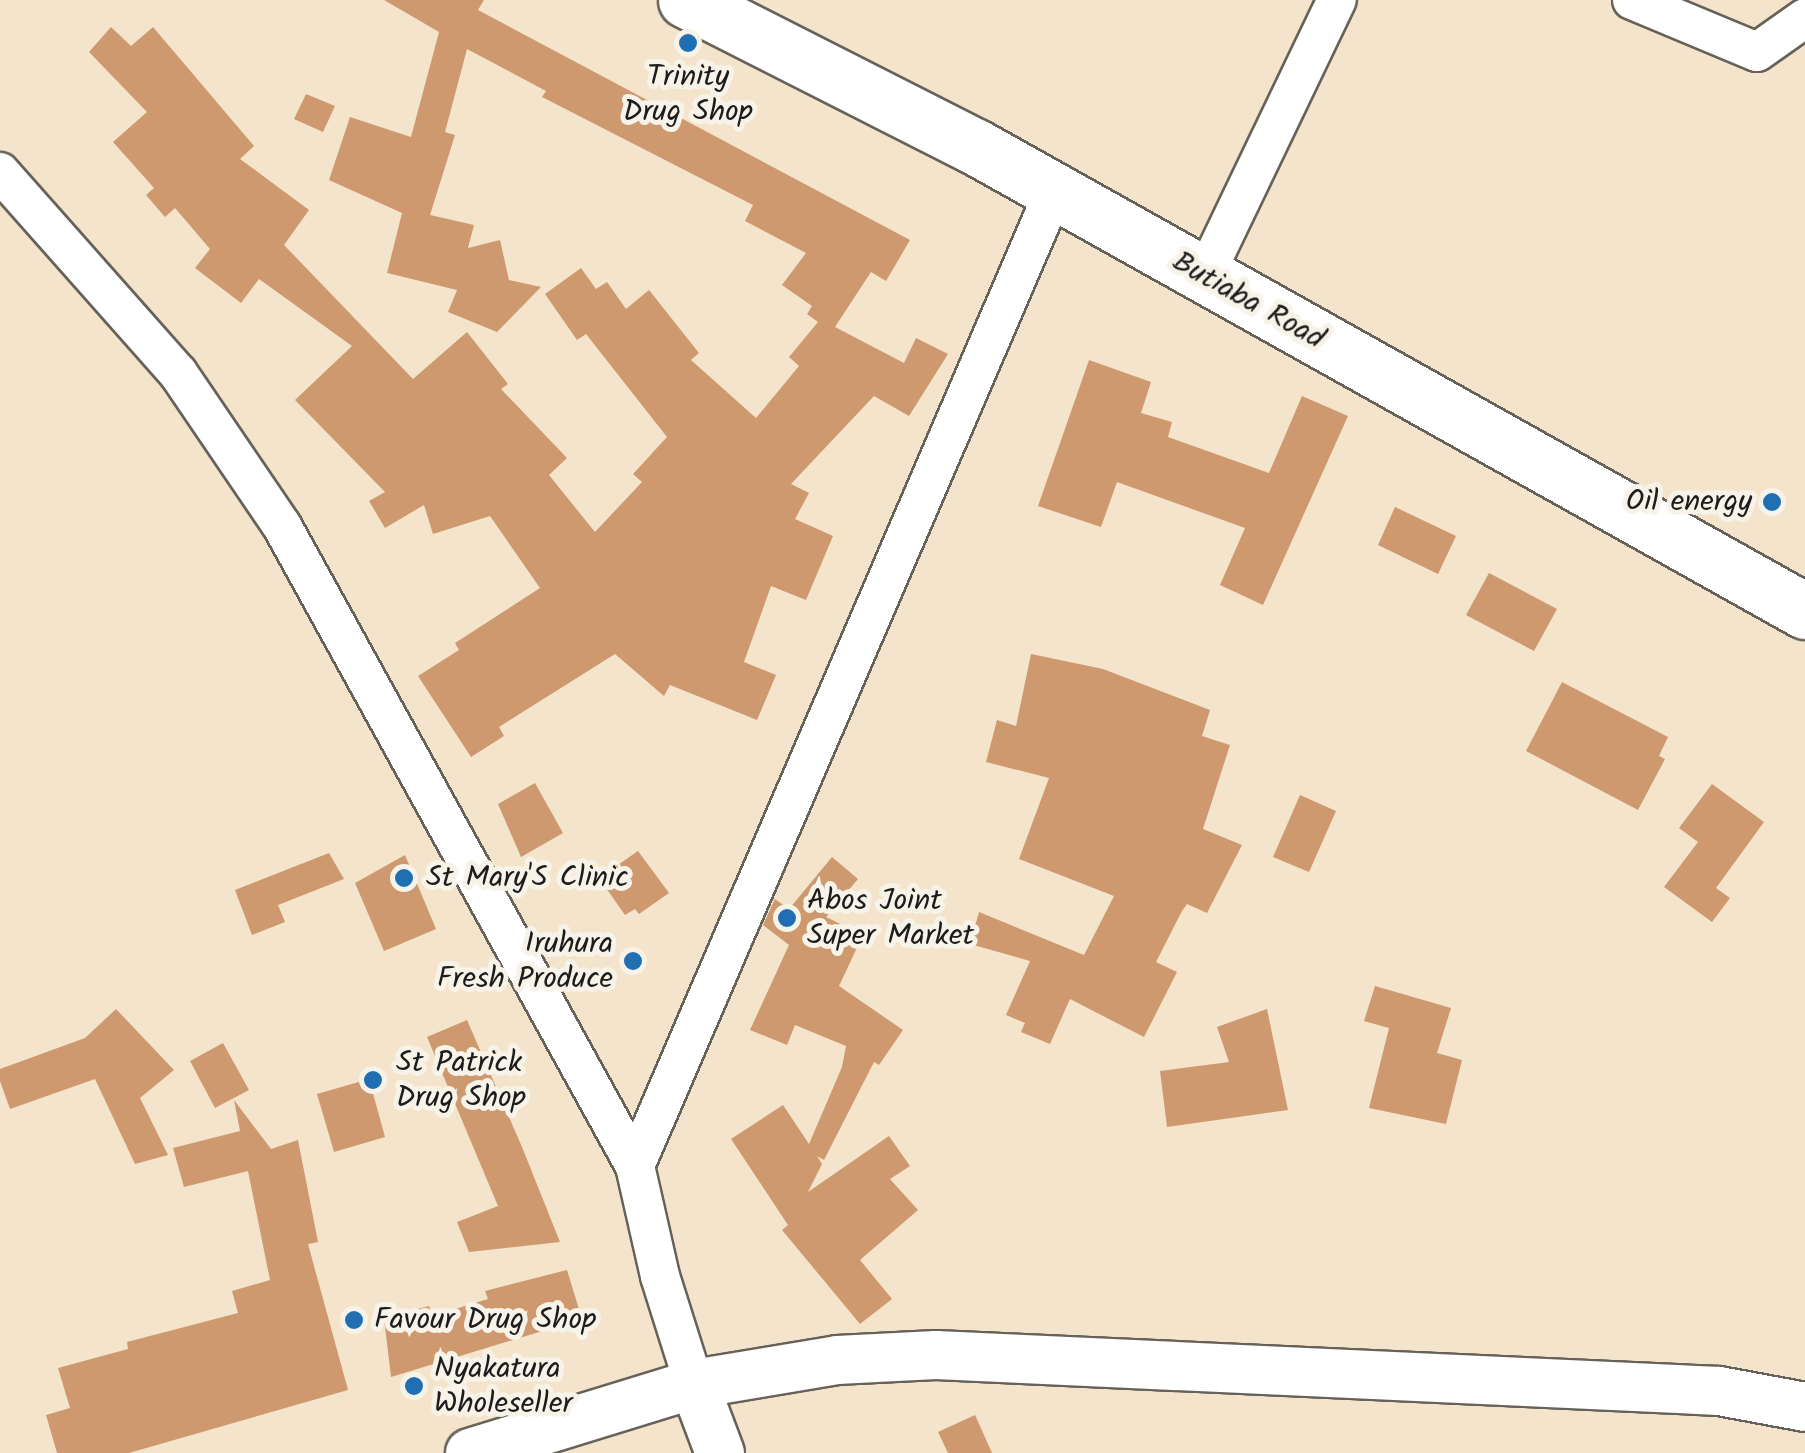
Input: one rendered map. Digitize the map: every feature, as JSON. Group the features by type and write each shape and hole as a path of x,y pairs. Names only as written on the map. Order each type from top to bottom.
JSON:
{"main road":[{"name":"Butiaba Road","path":"686,0 1206,276 1805,610"}],"street":[{"path":"1206,276 1337,0"},
{"path":"1632,0 1757,52 1805,18"},
{"path":"0,172 178,373 282,526 636,1166 660,1276 720,1453"},
{"path":"636,1166 1054,194"},
{"path":"470,1453 694,1384 837,1360 936,1355 1719,1391 1805,1407"}],"building":[{"path":"384,0 484,0 478,10 910,240 886,281 871,272 835,327 904,363 916,338 948,354 909,416 874,396 791,484 809,493 795,519 833,536 806,600 771,586 744,662 776,675 757,720 670,685 664,696 615,654 499,727 504,736 471,757 418,676 459,650 455,643 540,588 490,516 433,534 424,505 385,528 369,501 385,492 295,400 352,346 259,279 241,303 195,268 210,249 175,208 165,217 146,195 154,188 113,142 147,112 89,52 111,27 131,46 153,27 254,146 240,159 309,210 284,245 413,379 467,332 508,384 501,389 567,458 549,475 595,532 642,482 633,474 667,437 586,334 577,340 545,294 581,268 596,289 607,282 626,309 649,290 699,353 691,360 756,418 799,366 789,357 818,322 807,314 812,306 782,285 806,253 745,221 753,205 542,97 546,91 467,49 445,132 455,135 430,215 474,225 468,248 500,240 509,280 541,287 497,332 448,312 457,290 387,273 402,213 329,180 350,117 411,137 439,32"},
{"path":"306,94 335,106 323,132 294,119"},
{"path":"1089,360 1151,382 1141,413 1172,422 1168,437 1269,473 1302,396 1348,416 1263,605 1220,585 1245,528 1117,482 1101,527 1038,506"},
{"path":"1395,507 1456,536 1438,574 1378,545"},
{"path":"1489,573 1557,609 1534,651 1466,615"},
{"path":"1031,654 1103,669 1210,710 1202,736 1230,745 1203,829 1242,845 1207,913 1187,904 1182,911 1156,962 1177,972 1144,1037 1070,999 1050,1044 1021,1032 1025,1023 1006,1015 1030,961 970,944 979,912 1084,955 1114,896 1019,859 1049,778 986,762 997,720 1016,726"},
{"path":"1562,682 1668,737 1659,756 1665,759 1638,810 1526,751"},
{"path":"535,783 563,833 521,857 498,804"},
{"path":"1712,784 1764,822 1716,888 1730,898 1712,922 1664,887 1698,842 1679,828"},
{"path":"1300,795 1336,811 1309,872 1273,857"},
{"path":"638,851 669,893 639,914 635,909 625,915 599,878"},
{"path":"329,853 344,879 278,905 285,922 252,935 235,890"},
{"path":"405,855 436,929 384,951 355,883"},
{"path":"832,857 858,879 826,917 863,935 839,986 903,1030 879,1065 874,1062 824,1160 817,1156 822,1164 808,1192 889,1136 910,1166 890,1179 918,1210 860,1260 892,1299 860,1324 782,1230 788,1225 731,1139 783,1105 809,1144 842,1067 846,1046 795,1025 787,1045 750,1030 789,945 763,925 775,899 789,909"},
{"path":"1375,986 1451,1008 1437,1053 1462,1060 1446,1124 1369,1108 1389,1028 1364,1021"},
{"path":"116,1009 174,1070 140,1098 168,1155 135,1164 95,1079 10,1109 0,1081 0,1069 85,1038"},
{"path":"1267,1009 1288,1110 1167,1127 1160,1071 1229,1062 1217,1027"},
{"path":"467,1020 560,1242 469,1252 457,1222 498,1206 427,1037"},
{"path":"223,1043 249,1090 215,1108 190,1061"},
{"path":"369,1079 385,1137 334,1152 317,1094"},
{"path":"234,1100 271,1149 298,1140 318,1242 308,1244 348,1390 129,1453 57,1453 46,1415 70,1408 58,1368 128,1349 127,1342 238,1313 232,1291 270,1280 248,1171 184,1187 173,1148 240,1131"},
{"path":"567,1270 582,1319 391,1377 384,1318 429,1306 432,1316 488,1299 485,1291"},
{"path":"975,1415 992,1453 948,1453 938,1432"}],"place":[{"name":"Trinity Drug Shop","path":"688,43"},
{"name":"Oil energy","path":"1772,502"},
{"name":"St Mary'S Clinic","path":"404,878"},
{"name":"Abos Joint Super Market","path":"787,918"},
{"name":"Iruhura Fresh Produce","path":"633,961"},
{"name":"St Patrick Drug Shop","path":"373,1080"},
{"name":"Favour Drug Shop","path":"354,1320"},
{"name":"Nyakatura Wholeseller","path":"414,1386"}]}
